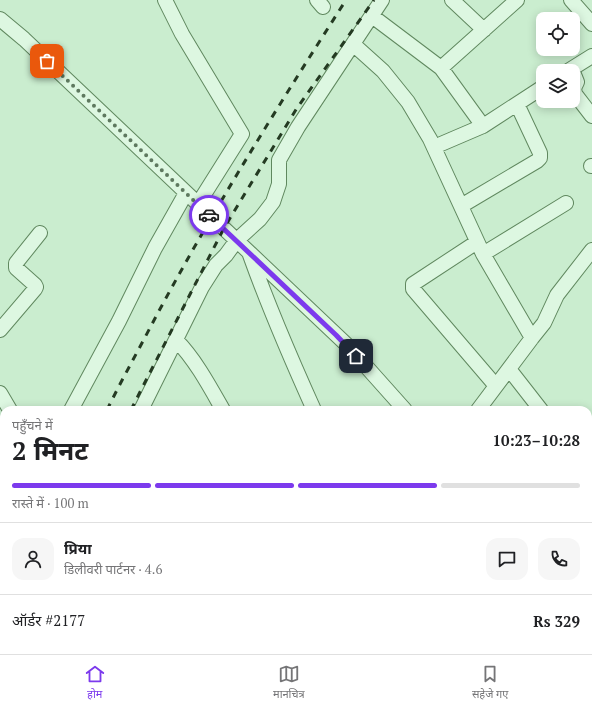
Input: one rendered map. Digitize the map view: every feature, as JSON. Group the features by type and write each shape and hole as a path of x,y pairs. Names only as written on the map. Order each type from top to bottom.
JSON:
{"street":[{"path":"165,0 182,34 242,134 198,204"},
{"path":"143,406 202,286 216,265 226,255 237,240 260,218 273,202 279,184 280,160 298,127 382,0"},
{"path":"452,0 484,30"},
{"path":"441,68 516,0"},
{"path":"571,0 592,24"},
{"path":"372,16 441,68 483,126"},
{"path":"0,19 24,39 347,345 401,406"},
{"path":"353,44 383,71 408,102 434,147 480,248 532,338"},
{"path":"580,65 592,56"},
{"path":"434,147 483,126 536,92"},
{"path":"580,100 592,116"},
{"path":"461,206 537,162 540,158 540,153 517,104"},
{"path":"73,406 119,321 155,248 186,193"},
{"path":"496,386 413,288 414,284 566,203"},
{"path":"0,330 36,287 16,268 16,264 40,233"},
{"path":"481,406 544,323 557,295 592,250"},
{"path":"249,252 296,371 312,406"},
{"path":"176,340 195,363 221,406"},
{"path":"509,369 538,406"},
{"path":"0,393 8,406"}],"railway":[{"path":"109,406 174,283 221,201 346,0"},
{"path":"133,406 224,228 297,108 374,0"}],"way so far":[{"path":"47,61 209,215"}],"route":[{"path":"209,215 347,345 356,356"}]}
